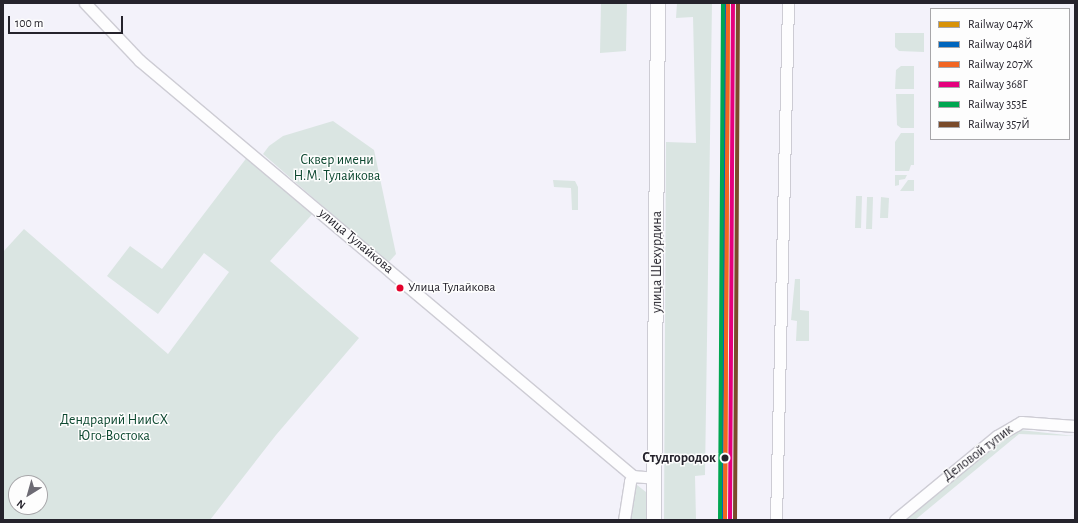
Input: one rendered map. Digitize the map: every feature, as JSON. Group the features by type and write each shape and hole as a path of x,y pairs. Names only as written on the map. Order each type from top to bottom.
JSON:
{"main road":[{"name":"улица Шехурдина","path":"654,520 658,3"}],"street":[{"name":"улица Тулайкова","path":"85,3 139,60 633,476"},
{"path":"776,520 788,3"},
{"name":"Деловой тупик","path":"895,520 997,436 1016,424 1022,422 1075,426"},
{"path":"624,520 630,480 633,476 654,478"}],"green space":[{"path":"601,3 627,3 626,51 600,53"},
{"path":"677,3 712,3 705,475 695,476 696,519 707,520 664,520 666,142 696,143 693,17 676,18"},
{"path":"895,33 924,33 924,52 899,51 895,47"},
{"path":"901,66 914,66 914,89 895,89 896,70"},
{"path":"896,94 914,94 914,128 901,128 897,125"},
{"name":"Сквер имени Н.М. Тулайкова","path":"333,121 374,150 396,254 388,263 263,154 269,146 283,136"},
{"path":"901,133 914,133 914,165 911,165 909,171 895,171 895,142"},
{"name":"Дендрарий НииСХ Юго-Востока","path":"248,156 316,210 270,261 359,338 276,435 210,520 3,520 3,252 24,229 168,354 229,272 204,253 158,314 107,276 130,246 162,269"},
{"path":"895,175 907,175 905,179 899,180 899,185 895,186"},
{"path":"553,180 575,181 578,187 578,210 572,210 571,188 554,187"},
{"path":"908,180 914,180 914,191 900,191"},
{"path":"856,196 862,196 861,228 855,228"},
{"path":"867,197 873,197 872,229 866,229"},
{"path":"881,197 889,198 888,218 880,218"},
{"path":"795,279 800,279 800,310 809,311 809,341 796,341 797,321 791,320"},
{"path":"1020,430 1075,436 1019,434 915,520 903,520 1000,439"},
{"path":"637,485 646,492 646,520 625,520 634,486"}],"rail line":[{"name":"353Е","path":"720,520 723,3"},
{"name":"048Й","path":"721,520 725,3"},
{"name":"047Ж","path":"725,520 728,3"},
{"name":"207Ж","path":"725,520 728,3"},
{"name":"368Г","path":"730,520 733,3"},
{"name":"357Й","path":"735,520 738,3"}],"place":[{"name":"Улица Тулайкова","path":"400,288"},
{"name":"Студгородок","path":"725,458"}]}
